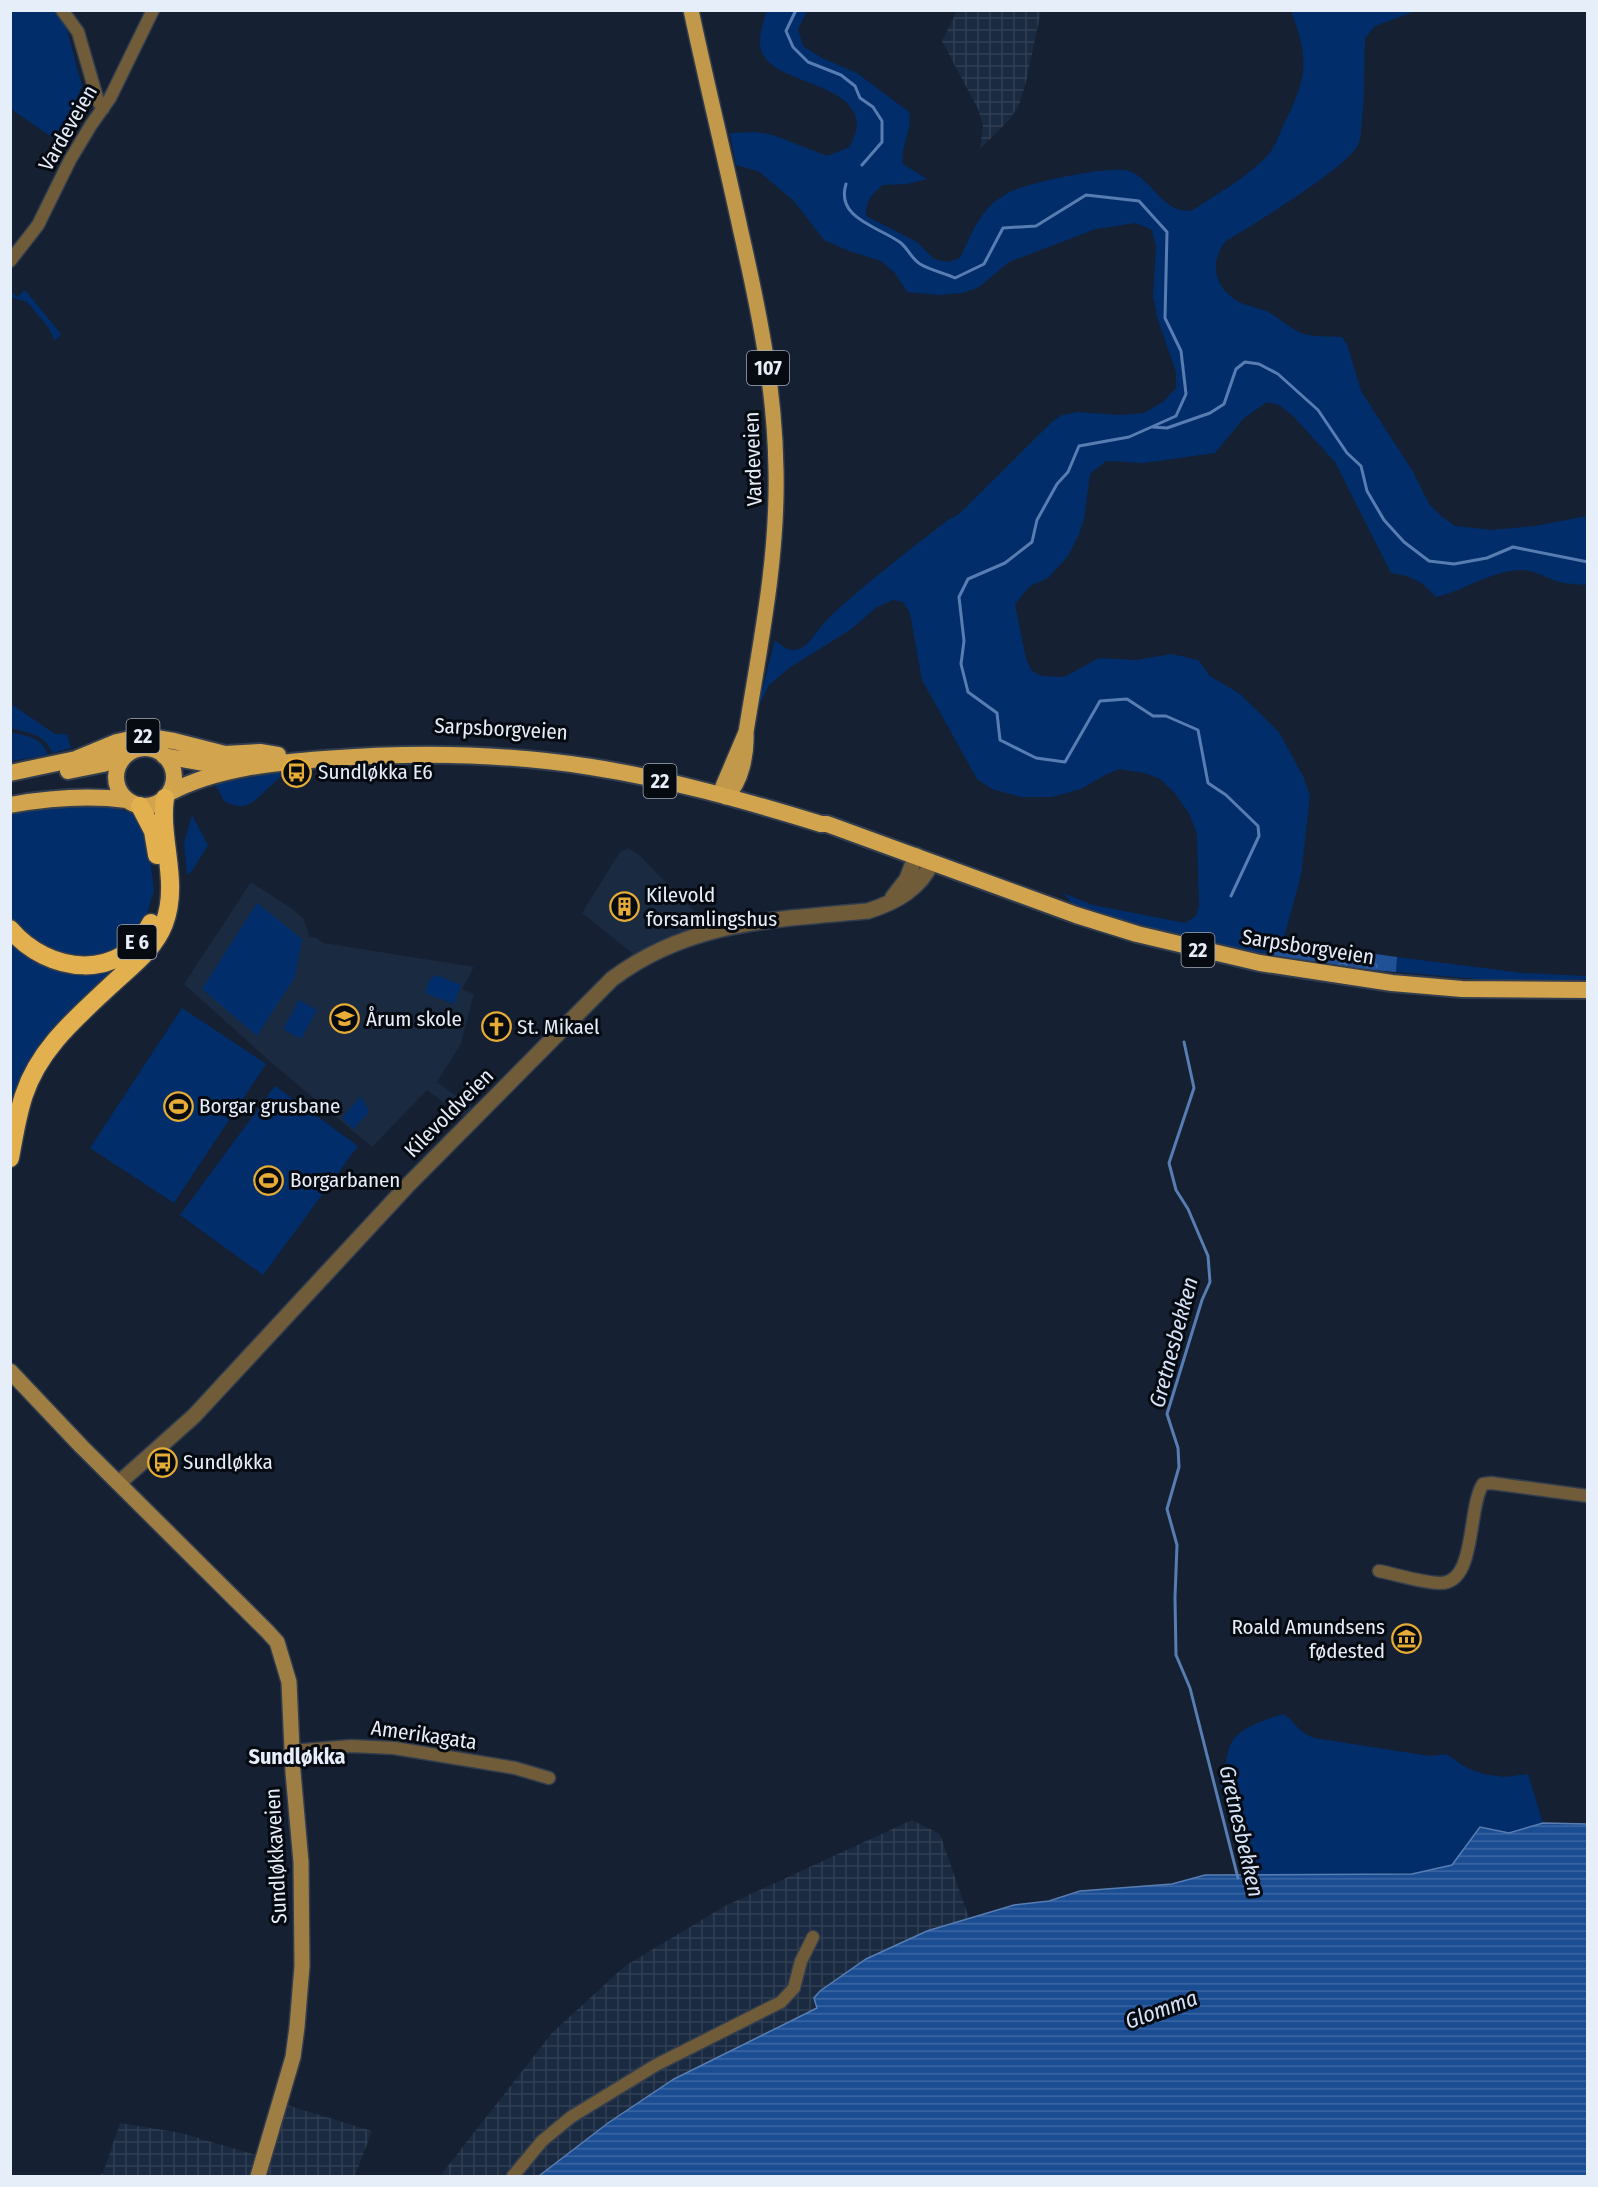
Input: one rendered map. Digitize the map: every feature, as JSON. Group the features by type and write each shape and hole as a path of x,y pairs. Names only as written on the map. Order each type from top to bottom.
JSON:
{"highway":[{"name":"22","path":"10,772 76,759 117,742 144,736 225,754 261,752 278,755"},
{"name":"Sarpsborgveien","path":"164,756 203,762 418,747 515,750 617,762 728,791 916,855 1076,915 1137,934 1260,963 1415,985 1472,989 1587,990"},
{"name":"22","path":"10,779 84,768 125,756 140,749 157,751 164,756 173,769 174,777 167,795 154,805 90,797 60,798 10,805"},
{"name":"Sarpsborgveien","path":"167,795 183,785 218,773 284,762 372,756 442,755 514,758 593,767 728,791"},
{"name":"22","path":"125,756 117,770 117,787 134,803"},
{"name":"E 6","path":"10,1158 24,1094 44,1054 60,1033 146,952 163,925 170,904 171,886 165,828 167,795"},
{"name":"E 6","path":"10,929 31,949 46,958 64,964 83,966 97,965 113,959 127,952 139,941 155,915 160,880 156,842 148,819 134,803"}],"main road":[{"name":"Vardeveien","path":"691,10 759,312 773,404 777,471 776,535 746,742 742,768 728,791"},
{"name":"Sundløkkaveien","path":"10,1371 277,1642 288,1682 301,1862 302,1956 299,2001 290,2066 258,2176"}],"street":[{"path":"62,10 78,32 98,101 103,109"},
{"name":"Vardeveien","path":"10,261 38,225 70,160 110,98 153,10"},
{"path":"882,906 895,896 907,879 916,855"},
{"name":"Kilevoldveien","path":"120,1482 194,1416 417,1176 620,973 653,952 697,934 744,924 868,910 882,906 898,899 916,886 928,872 932,862"},
{"path":"1379,1571 1441,1583 1452,1580 1465,1564 1476,1498 1484,1484 1491,1482 1587,1496"},
{"name":"Amerikagata","path":"292,1751 351,1746 394,1748 514,1768 549,1778"},
{"path":"513,2176 542,2141 571,2117 656,2065 781,2002 794,1988 801,1961 813,1937"}],"shaded area":[{"path":"10,11 57,11 63,15 82,86 59,142 11,109"},
{"path":"766,11 807,11 798,29 803,46 822,58 857,73 909,112 903,164 927,179 907,184 883,185 870,198 866,216 917,242 934,259 948,262 960,258 978,222 995,202 1017,189 1068,176 1105,170 1129,171 1138,176 1174,208 1193,210 1251,170 1268,155 1276,143 1293,106 1302,79 1301,42 1291,11 1416,11 1375,26 1365,38 1364,100 1359,143 1338,166 1319,180 1226,241 1217,257 1219,281 1223,289 1237,301 1268,312 1295,330 1304,334 1342,337 1347,344 1361,391 1412,470 1429,504 1455,526 1493,530 1535,526 1587,516 1587,585 1555,581 1531,571 1520,570 1488,577 1436,597 1416,580 1391,573 1335,462 1294,417 1279,405 1267,402 1244,418 1215,453 1144,463 1106,461 1090,474 1084,519 1068,556 1048,578 1030,586 1015,604 1026,659 1032,671 1041,676 1064,677 1099,658 1136,660 1172,654 1198,660 1210,676 1240,694 1279,732 1304,778 1310,796 1301,875 1283,941 1273,941 1271,955 1200,941 1076,908 1063,893 1093,905 1185,923 1196,916 1199,906 1197,834 1189,813 1174,792 1160,779 1144,773 1119,769 1081,789 1052,797 1022,797 992,789 977,779 922,680 910,613 903,602 893,600 877,607 850,630 789,668 769,685 757,710 775,640 791,650 803,647 830,617 862,589 904,554 959,514 1053,421 1062,415 1078,412 1120,415 1144,413 1163,402 1176,388 1176,372 1157,317 1153,295 1156,248 1152,230 1136,223 1096,229 1009,262 979,287 963,293 938,295 907,292 895,273 881,261 824,240 794,201 758,171 736,165 730,133 756,132 773,135 827,156 850,147 857,128 853,110 841,98 826,89 790,75 775,67 764,57 760,43"},
{"path":"957,11 1041,11 1019,105 1010,119 980,149 983,125 978,109 942,41"},
{"path":"25,290 61,334 55,341 48,327 27,302 11,297 11,291 17,297"},
{"path":"11,704 55,734 67,734 71,748 52,753 41,738 11,728"},
{"path":"10,732 38,741 48,755 11,761"},
{"path":"287,771 245,806 236,806 224,801 215,784"},
{"path":"107,806 131,813 141,822 148,840 154,890 146,917 129,941 113,952 95,959 47,952 15,926 10,919 10,814 44,808"},
{"path":"192,815 208,845 192,871 187,875 184,843"},
{"path":"629,848 640,856 704,921 697,934 636,961 632,953 582,913 620,852"},
{"name":"Årum skole","path":"251,882 303,918 310,937 315,937 324,943 474,967 462,989 474,994 461,1044 437,1082 479,1113 470,1122 427,1090 372,1147 273,1064 184,984"},
{"path":"257,903 302,939 295,977 257,1036 202,989"},
{"path":"11,937 29,953 117,962 119,967 50,1034 11,1135"},
{"path":"1397,957 1523,973 1587,976 1588,979 1524,983 1396,972"},
{"path":"436,975 461,985 454,1004 425,993 429,981"},
{"path":"299,1000 317,1010 301,1039 283,1029"},
{"name":"Borgar grusbane","path":"182,1008 266,1064 174,1203 90,1148"},
{"name":"Borgarbanen","path":"275,1086 358,1146 263,1275 180,1215"},
{"path":"361,1096 369,1112 353,1129 342,1118"},
{"path":"1283,1714 1303,1732 1314,1738 1430,1756 1446,1754 1467,1768 1483,1774 1505,1777 1528,1774 1543,1823 1509,1833 1480,1827 1452,1865 1412,1874 1260,1875 1236,1843 1218,1779 1230,1745 1237,1735 1256,1724"},
{"path":"912,1820 940,1834 969,1918 927,1931 866,1959 820,1991 817,2008 674,2079 608,2123 539,2176 440,2176 552,2033 625,1966 725,1906"},
{"path":"280,2103 372,2131 355,2176 98,2176 103,2173 120,2123 181,2133 263,2157"}],"green space":[{"path":"1273,940 1397,957 1396,972 1329,966 1271,955"}],"water":[{"name":"Glomma","path":"1543,1823 1587,1824 1587,2176 539,2176 608,2123 674,2079 817,2008 814,1998 820,1991 866,1959 927,1931 1014,1905 1049,1901 1080,1891 1172,1884 1205,1875 1412,1874 1452,1865 1480,1827 1509,1833"}],"waterway":[{"name":"Gretnesbekken","path":"796,10 786,31 793,47 808,62 841,75 855,86 860,98 873,107 882,121 882,142 862,165"},
{"name":"Gretnesbekken","path":"846,184 844,196 853,214 901,243 920,264 955,278 984,264 1003,228 1036,226 1086,195 1139,201 1167,232 1165,318 1181,351 1186,394 1176,416 1129,437 1079,446 1068,472 1057,484 1037,520 1032,542 1005,563 968,579 959,597 964,641 961,664 968,692 997,713 1000,740 1036,758 1065,762 1100,701 1127,699 1153,716 1166,716 1198,730 1208,783 1226,795 1258,826 1259,836 1231,896"},
{"path":"1152,427 1167,428 1210,413 1224,404 1236,369 1245,362 1259,364 1278,374 1318,410 1347,453 1361,466 1367,491 1384,520 1404,542 1429,561 1454,564 1487,558 1513,547 1588,562"},
{"name":"Gretnesbekken","path":"1184,1042 1194,1088 1169,1163 1176,1190 1188,1209 1208,1256 1210,1282 1202,1300 1167,1414 1178,1448 1179,1467 1167,1509 1177,1545 1176,1655 1190,1688 1238,1878"}],"place":[{"name":"Sundløkka E6","path":"297,772"},
{"name":"Kilevold forsamlingshus","path":"625,907"},
{"name":"Årum skole","path":"345,1019"},
{"name":"St. Mikael","path":"496,1027"},
{"name":"Borgar grusbane","path":"178,1106"},
{"name":"Borgarbanen","path":"269,1180"},
{"name":"Sundløkka","path":"162,1462"},
{"name":"Roald Amundsens fødested","path":"1406,1639"}],"district":[{"name":"Sundløkka","path":"297,1756"}]}
